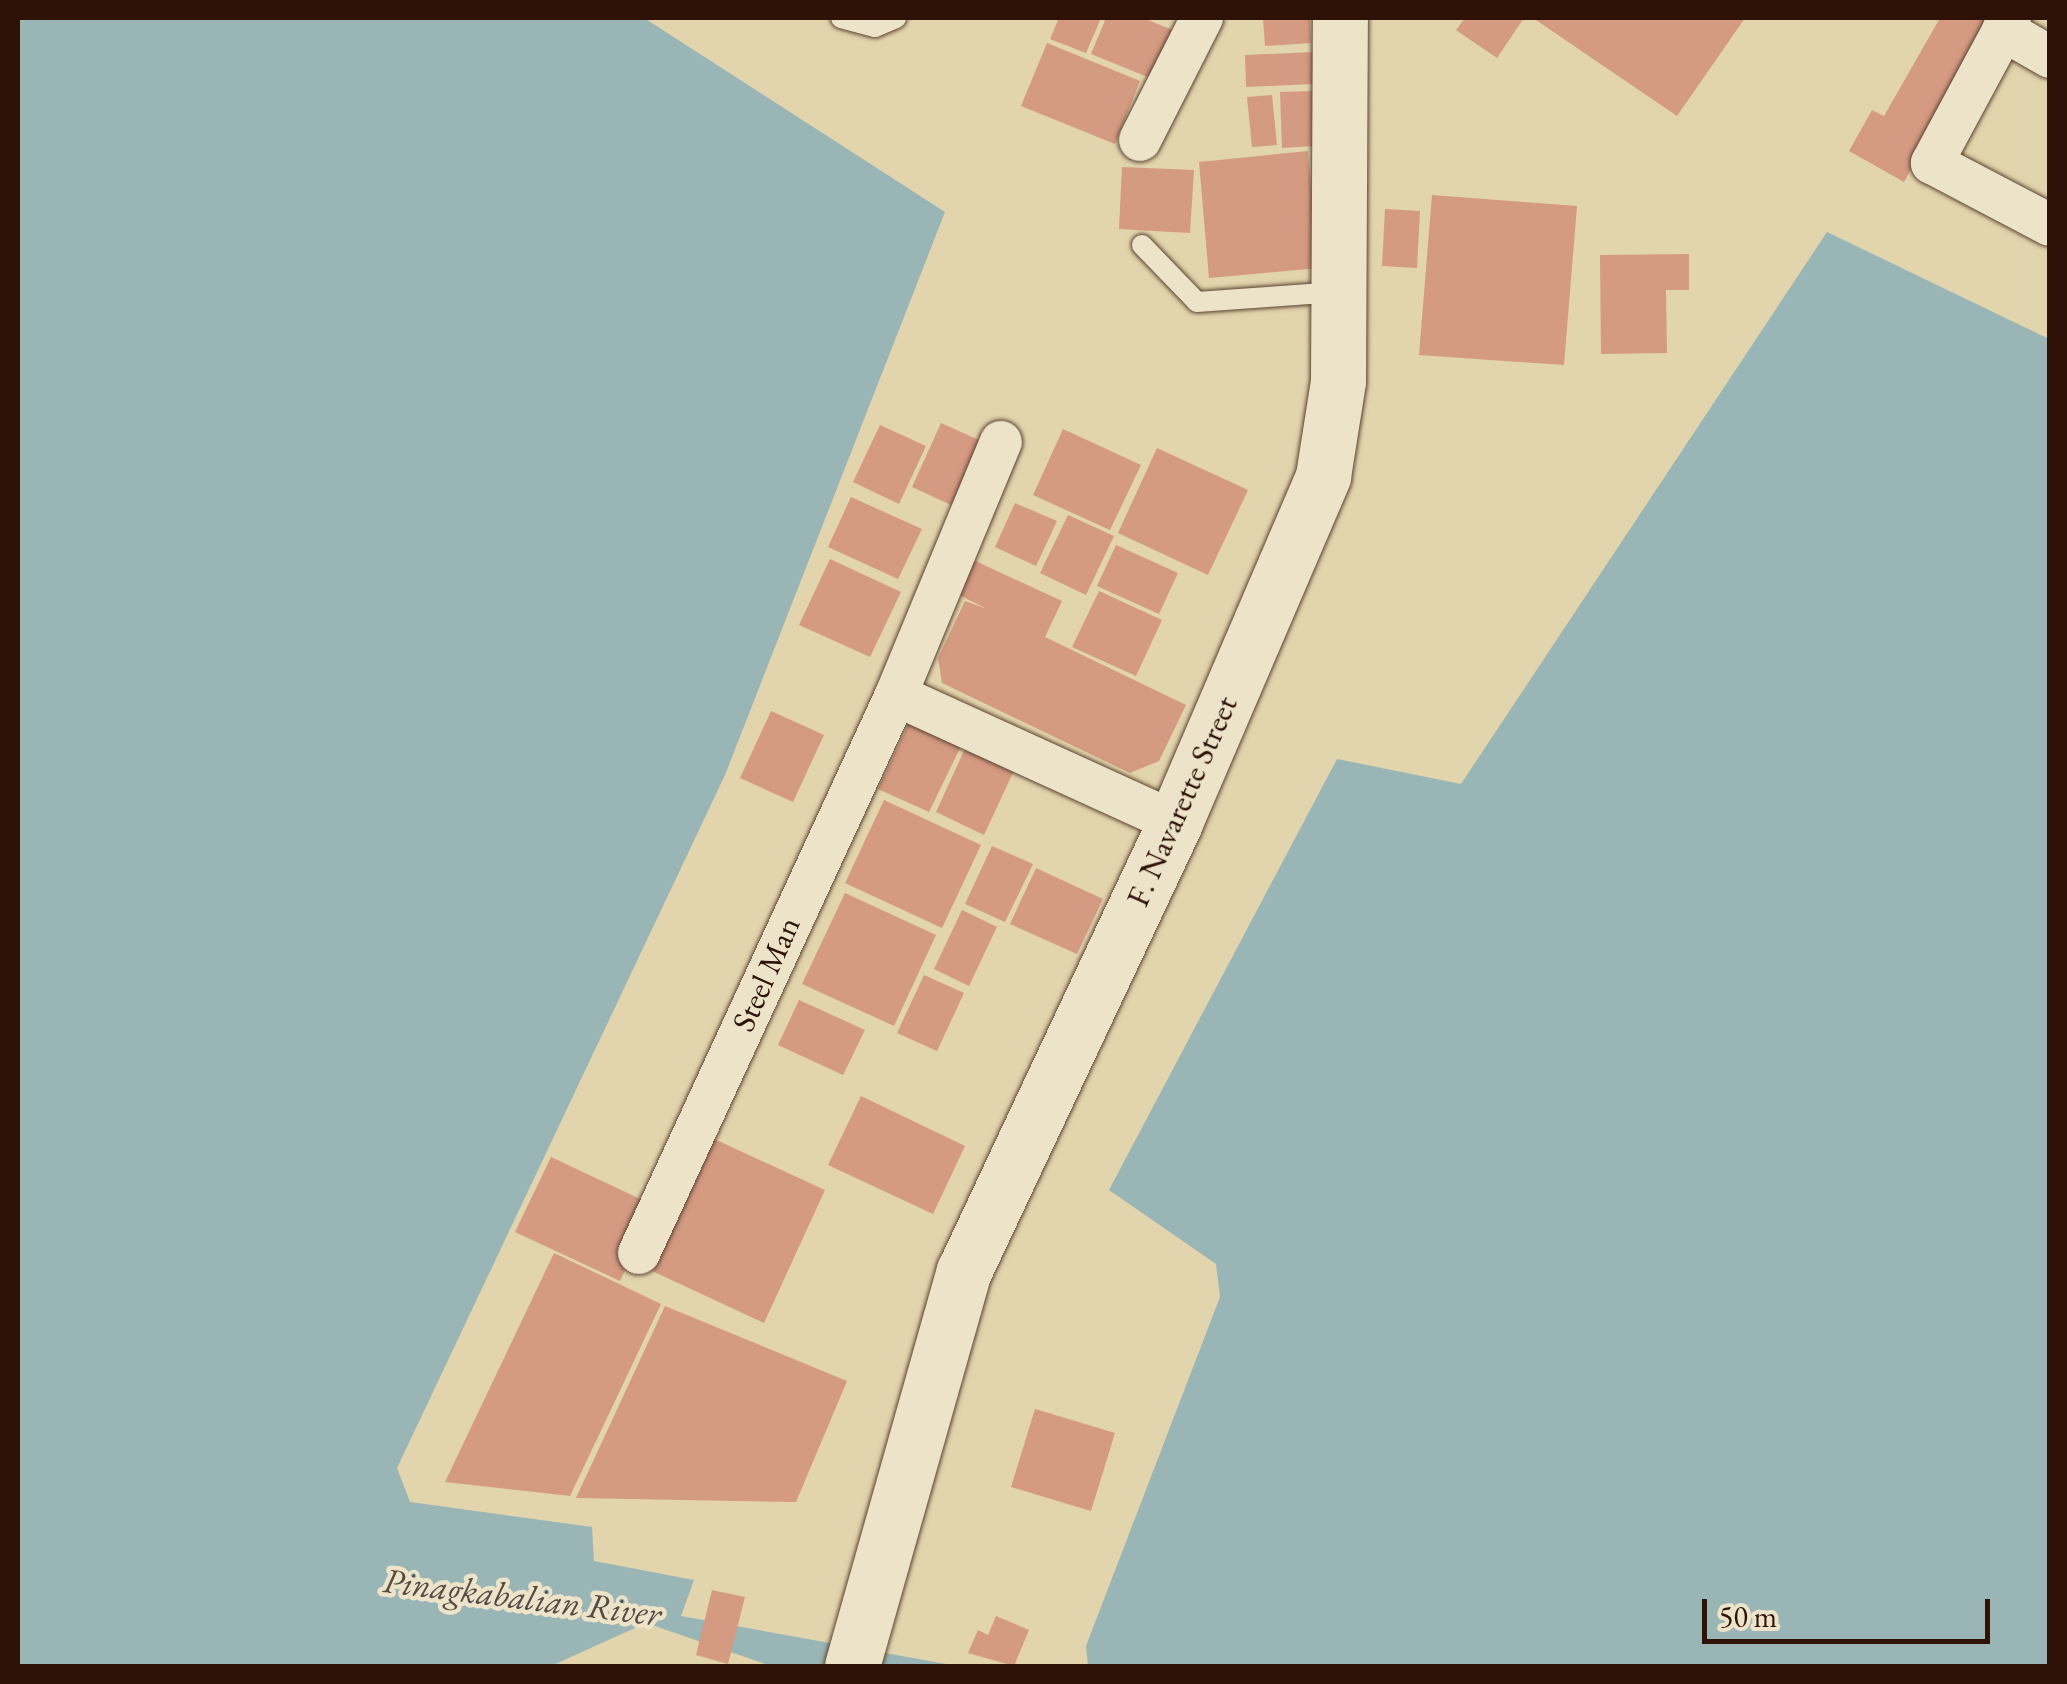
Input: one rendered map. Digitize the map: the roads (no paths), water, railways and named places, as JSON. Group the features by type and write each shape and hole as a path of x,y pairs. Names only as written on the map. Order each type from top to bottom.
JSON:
{"main road":[{"name":"F. Navarette Street","path":"852,1666 964,1272 1175,822 1323,476 1338,382 1340,18"}],"street":[{"path":"1140,140 1202,18"},
{"path":"2050,57 2006,24 1932,163 2050,225"},
{"name":"Steel Man","path":"639,1253 896,696 1001,442"},
{"path":"896,696 1175,822"}],"lane":[{"path":"841,18 875,26 896,18"},
{"path":"1142,245 1197,302 1340,292"}],"water":[{"name":"Pinagkabalian River","path":"18,18 644,18 945,212 725,775 397,1468 410,1502 592,1527 594,1561 694,1580 681,1616 957,1666 771,1666 646,1623 551,1666 18,1666"},
{"path":"1827,232 2049,339 2049,1666 1088,1666 1086,1646 1220,1297 1216,1264 1109,1190 1337,759 1461,784"}]}
